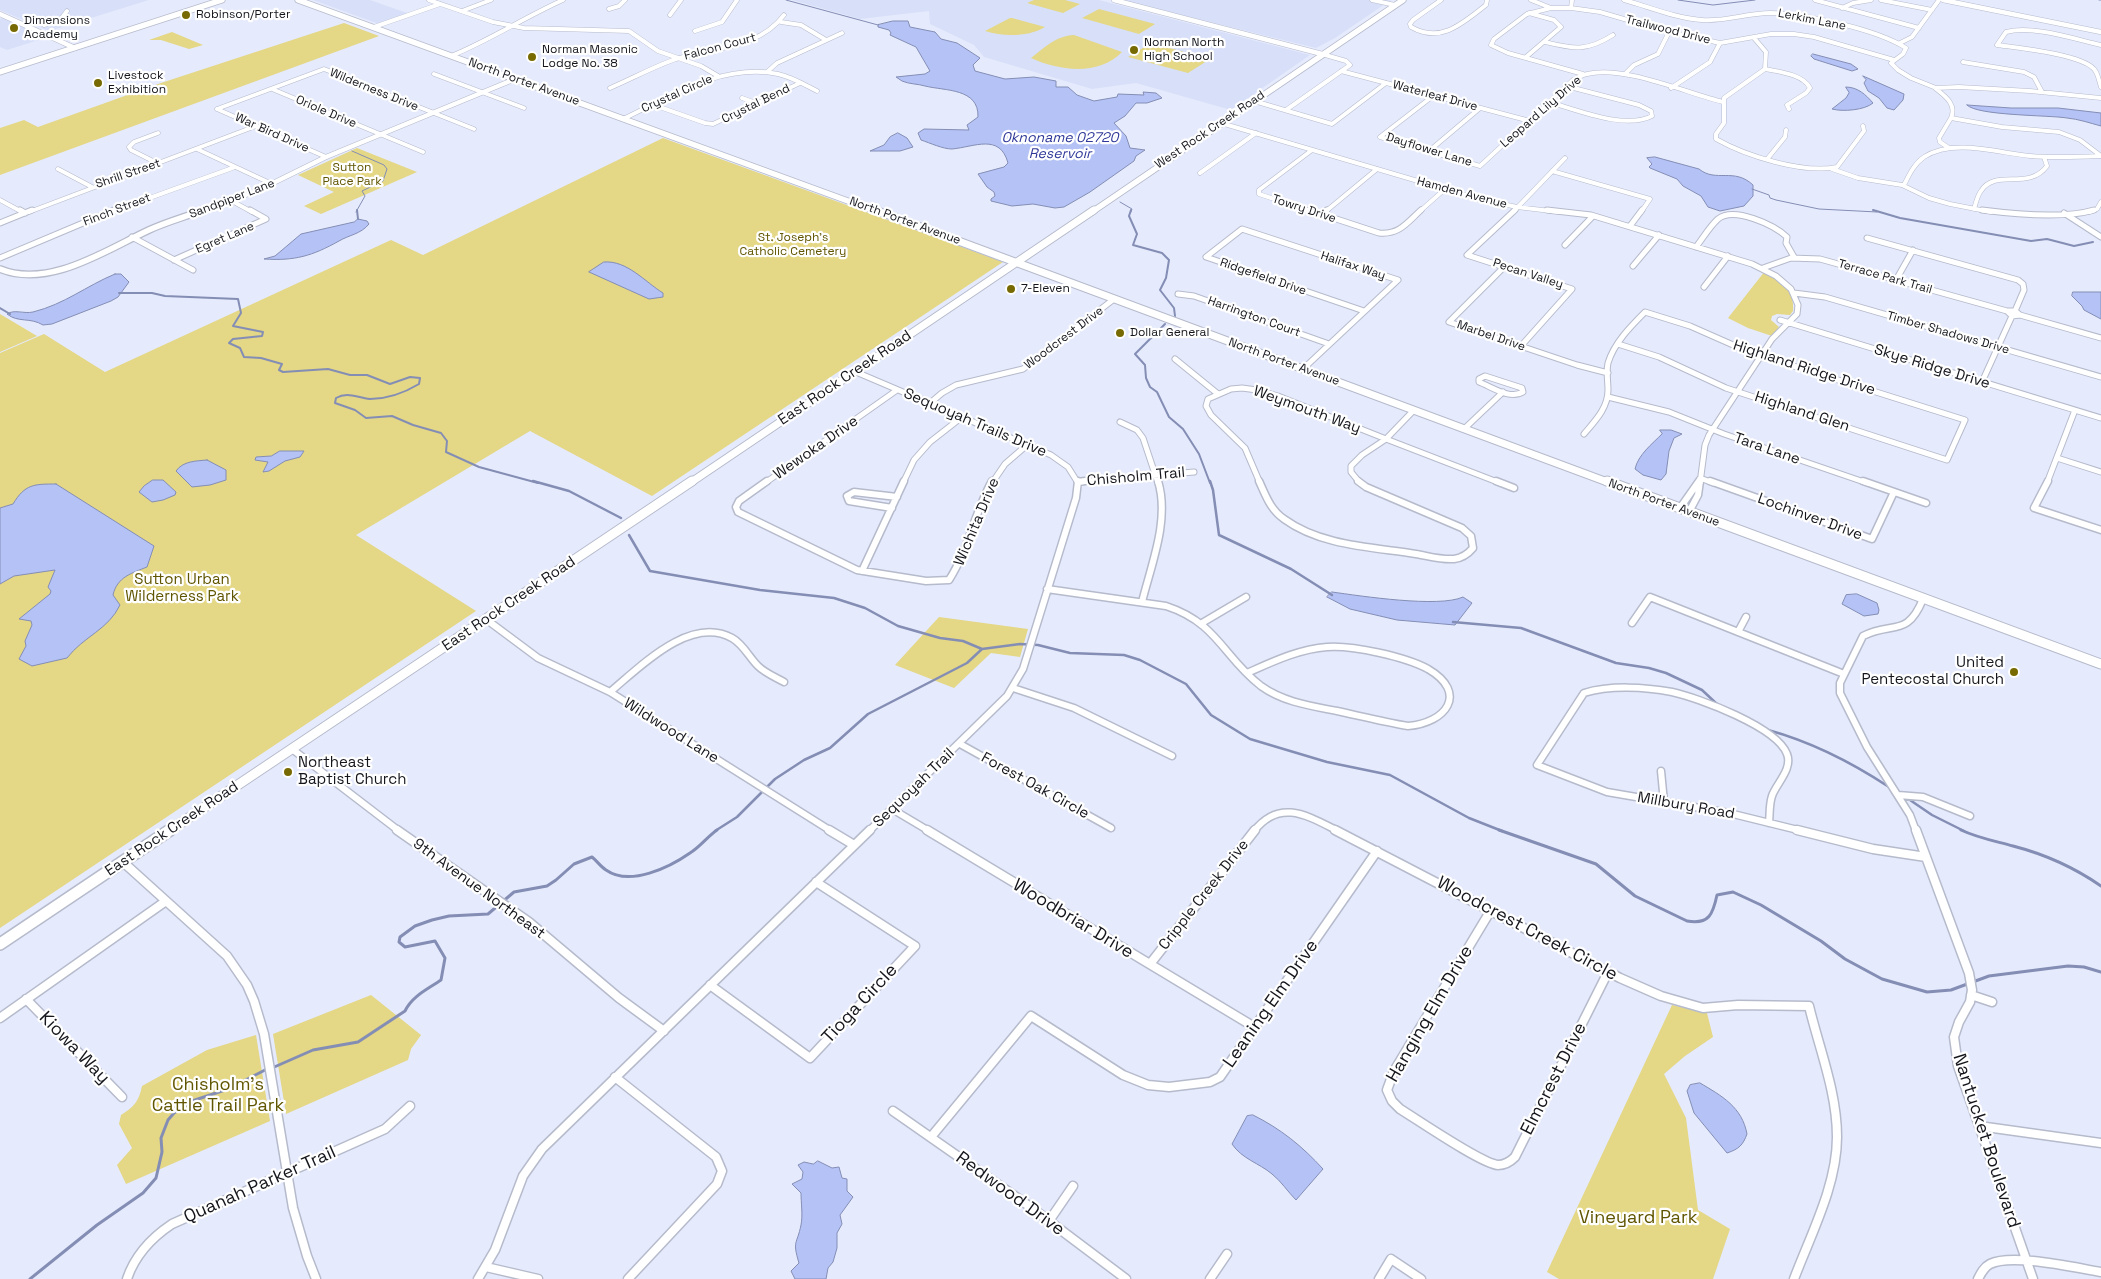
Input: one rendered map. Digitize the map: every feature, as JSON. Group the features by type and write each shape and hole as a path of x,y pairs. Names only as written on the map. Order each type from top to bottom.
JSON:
{"main road":[{"path":"0,72 222,0"},
{"name":"North Porter Avenue","path":"298,0 1017,262 2101,664"},
{"name":"West Rock Creek Road","path":"1017,262 1403,0"},
{"name":"East Rock Creek Road","path":"0,944 487,620 1017,262"}],"street":[{"path":"306,3 314,0"},
{"path":"429,0 510,25 553,30 626,31 634,33 654,49 701,66 718,76"},
{"path":"462,11 491,0"},
{"path":"452,56 475,46 510,25 563,0"},
{"path":"609,10 619,6 625,0"},
{"path":"670,15 681,0"},
{"path":"695,31 722,22 737,0"},
{"path":"1114,0 1350,63 1286,110"},
{"path":"1372,0 1395,5"},
{"path":"1441,0 1410,22 1411,27 1422,32 1435,34 1450,31 1486,5 1487,0"},
{"name":"Trailwood Drive","path":"1531,0 1551,8 1571,8 1607,14 1669,32 1720,43 1781,33 1805,35 1894,60"},
{"path":"1571,8 1572,0"},
{"name":"Lerkim Lane","path":"1624,0 1678,16 1701,20 1725,20 1755,13 1788,14 1838,24 1900,43"},
{"path":"1815,0 1919,28"},
{"path":"1842,8 1853,3 1871,0"},
{"path":"1881,0 1932,10"},
{"path":"1948,148 1940,142 1939,138 1953,113 1952,102 1935,88 1890,65 1906,50 1900,43 1910,39 1941,0 2101,32"},
{"path":"374,27 440,4"},
{"path":"1551,8 1528,13 1491,42 1493,47 1526,58 1566,67 1583,74"},
{"path":"44,26 61,19 67,11"},
{"path":"1526,58 1559,30 1561,26 1551,19 1528,13"},
{"path":"0,14 75,48"},
{"name":"Falcon Court","path":"610,88 678,58 756,38 769,32 781,22 784,16"},
{"path":"0,19 6,17"},
{"path":"781,22 801,25 826,40"},
{"path":"2101,45 2022,30 2006,32 1998,45 2069,58 2086,64 2096,72 2101,88"},
{"path":"1624,74 1634,65 1658,54 1669,32"},
{"path":"767,72 777,63 842,33"},
{"path":"1545,42 1585,49 1595,47 1613,35"},
{"path":"1754,38 1762,45 1766,52 1765,69 1728,94 1723,102 1724,123 1716,134 1716,139 1728,147 1810,168 1832,170 1854,179 1904,185 1923,196 1974,209 2012,215 2094,211 2098,209 2101,202"},
{"path":"1671,88 1710,62 1720,43"},
{"path":"1964,62 2007,67 2024,72 2034,77 2042,92"},
{"path":"1765,69 1793,76 1808,84 1810,88 1806,93 1786,105 1789,109"},
{"name":"Wilderness Drive","path":"217,109 324,70 474,129"},
{"name":"Crystal Circle","path":"623,119 718,76 749,71 784,75 817,91"},
{"name":"Waterleaf Drive","path":"1341,71 1530,121"},
{"name":"Leopard Lily Drive","path":"1480,166 1566,86 1583,74 1604,72 1624,74 1723,102"},
{"path":"434,74 524,108"},
{"name":"Sandpiper Lane","path":"0,269 19,275 51,272 74,266 174,220 232,201 272,184 326,157 515,79"},
{"name":"Crystal Bend","path":"654,105 705,124 713,124 800,82"},
{"path":"1254,101 1332,124 1386,83"},
{"path":"1549,102 1621,120 1640,122 1651,118 1651,111 1638,105 1566,86"},
{"path":"1935,88 1957,87 2042,92 2101,98"},
{"name":"Oriole Drive","path":"272,89 423,152"},
{"name":"Dayflower Lane","path":"1433,96 1380,137 1480,166"},
{"path":"742,98 756,103"},
{"path":"1429,151 1480,108"},
{"name":"War Bird Drive","path":"217,109 326,157"},
{"path":"1951,118 2002,128 2059,132 2080,140 2100,156"},
{"name":"Hamden Avenue","path":"1221,123 1479,199 1517,207 1567,211 1630,226 1763,268 1780,279 1794,293"},
{"name":"Shrill Street","path":"0,223 256,126"},
{"path":"1832,170 1838,167 1864,131 1863,126"},
{"path":"1768,158 1785,137 1786,130"},
{"path":"158,133 134,142 129,147 159,164"},
{"path":"1200,173 1256,133"},
{"path":"1904,185 1919,160 1928,153 1948,148 2044,157 2100,156"},
{"path":"197,149 272,184"},
{"name":"Towry Drive","path":"1312,150 1258,192 1261,195 1379,233 1390,234 1397,231 1445,189"},
{"path":"1974,209 1980,191 1986,184 1993,181 2028,179 2037,176 2044,172 2047,166 2044,157"},
{"path":"1517,207 1565,158"},
{"name":"Finch Street","path":"0,258 126,205 235,167"},
{"path":"58,169 92,187"},
{"path":"1321,214 1377,169"},
{"path":"1552,171 1650,199 1630,226"},
{"path":"0,200 25,214"},
{"name":"Egret Lane","path":"174,260 266,219 264,216 232,201"},
{"name":"Pecan Valley","path":"1517,207 1467,255 1572,289 1521,346"},
{"path":"2064,213 2101,237"},
{"path":"1696,247 1718,219 1728,214 1761,222 1782,231 1787,237 1786,243 1794,257"},
{"path":"1565,245 1593,216"},
{"name":"Ridgefield Drive","path":"1242,229 1206,257 1364,311"},
{"name":"Halifax Way","path":"1242,229 1398,280 1303,369"},
{"path":"1633,266 1659,235"},
{"path":"132,238 193,270"},
{"path":"1867,238 2018,280 2023,284 2024,290 2016,314 1982,382"},
{"path":"1896,280 1913,250"},
{"path":"1704,287 1728,256"},
{"name":"Terrace Park Trail","path":"1763,268 1774,261 1794,257 1820,259 2016,314"},
{"name":"Marbel Drive","path":"1504,267 1449,322 1608,373"},
{"path":"1689,512 1698,495 1705,444 1712,430 1775,336 1795,317 1798,309 1798,300 1794,293"},
{"name":"Timber Shadows Drive","path":"1794,293 1825,297 2101,378"},
{"name":"Harrington Court","path":"1178,294 1194,296 1329,344"},
{"name":"Woodcrest Drive","path":"930,404 942,393 956,385 1023,369 1114,299"},
{"name":"Highland Ridge Drive","path":"1618,344 1645,312 1690,326 1761,356 1965,420"},
{"path":"2016,314 2101,338"},
{"name":"Skye Ridge Drive","path":"1780,320 2101,418"},
{"path":"1584,434 1601,413 1608,397 1609,361 1618,344"},
{"name":"Highland Glen","path":"1618,344 1659,358 1704,379 1738,391 1947,460 1965,420"},
{"path":"1175,359 1218,394"},
{"name":"Sequoyah Trails Drive","path":"856,372 1027,445 1064,463 1078,482"},
{"path":"1485,376 1492,377 1519,387 1523,392 1518,395 1503,392 1481,384 1478,379 1485,376"},
{"name":"Weymouth Way","path":"1386,439 1258,390 1238,388 1208,399 1206,410 1245,448 1269,504 1273,510 1290,522 1330,539 1374,549 1452,559 1470,552 1473,548 1471,535 1462,528 1373,491 1356,481 1351,467 1356,458 1386,439 1414,410"},
{"name":"Wewoka Drive","path":"862,571 836,561 740,514 736,508 739,501 898,390"},
{"path":"1464,429 1479,413 1496,401 1503,392"},
{"name":"Tara Lane","path":"1608,397 1670,412 1712,430 1926,503"},
{"path":"2075,410 2057,458 2034,508 2101,530"},
{"path":"862,571 914,460 930,442 962,417"},
{"path":"1120,422 1140,433 1156,475 1162,503 1160,530 1142,602"},
{"path":"1386,439 1514,488"},
{"name":"Wichita Drive","path":"862,571 926,580 949,580 961,563 993,481 1005,464 1027,445"},
{"path":"2057,458 2101,472"},
{"name":"Chisholm Trail","path":"1078,482 1194,472"},
{"path":"1680,508 1700,479"},
{"name":"Lochinver Drive","path":"1700,479 1872,539 1894,492"},
{"path":"1078,482 1078,490"},
{"name":"Sequoyah Trail","path":"664,1031 960,744 1002,702 1013,688 1023,669 1078,490"},
{"path":"892,508 849,501 847,496 854,492 897,497"},
{"path":"1047,589 1177,608 1202,622 1247,673 1266,690 1288,700 1408,726 1425,724 1439,718 1448,706 1450,694 1444,682 1426,667 1415,662 1338,647 1325,646 1310,650 1247,673"},
{"path":"1202,622 1246,597"},
{"path":"1632,623 1650,597 1844,674"},
{"path":"1923,598 1917,615 1908,622 1867,633 1859,641 1839,688 1841,697 1867,747 1898,795 1916,828 1969,973 1971,991 1992,1002"},
{"path":"1738,632 1746,617"},
{"name":"Wildwood Lane","path":"487,620 538,658 610,692 765,791 854,845"},
{"path":"610,692 674,643 687,636 707,632 724,634 734,639 761,668 784,682"},
{"path":"1013,688 1074,708 1172,756"},
{"name":"Millbury Road","path":"1769,823 1771,802 1788,762 1786,753 1778,741 1767,732 1716,708 1674,692 1652,690 1589,691 1582,696 1537,765 1607,792 1730,813 1769,823 1873,849 1926,857"},
{"name":"Forest Oak Circle","path":"960,744 1111,828"},
{"name":"9th Avenue Northeast","path":"292,749 422,848 533,926 619,998 664,1031"},
{"path":"1661,771 1664,802"},
{"path":"1898,795 1923,797 1970,816"},
{"name":"Woodbriar Drive","path":"892,809 1256,1028"},
{"name":"Woodcrest Creek Circle","path":"1258,825 1272,815 1289,812 1314,819 1608,972 1661,996 1697,1007 1712,1008 1738,1005 1810,1006 1834,1107 1837,1137 1832,1167 1824,1196 1794,1279"},
{"name":"Cripple Creek Drive","path":"1150,964 1258,825"},
{"name":"Leaning Elm Drive","path":"931,1137 1031,1016 1133,1080 1169,1087 1216,1080 1224,1074 1377,851"},
{"path":"122,862 227,956 240,970 255,1000 268,1054 287,1172 300,1236 316,1279"},
{"name":"Tioga Circle","path":"710,985 810,1058 915,946 816,882"},
{"path":"0,1018 166,901"},
{"name":"Hanging Elm Drive","path":"1485,1162 1400,1109 1392,1101 1388,1090 1394,1071 1491,910"},
{"name":"Elmcrest Drive","path":"1485,1162 1500,1166 1511,1162 1515,1157 1608,972"},
{"name":"Nantucket Boulevard","path":"1971,991 1970,1002 1959,1022 1954,1038 1958,1066 2033,1279"},
{"name":"Kiowa Way","path":"26,999 122,1097"},
{"path":"478,1279 502,1234 516,1192 533,1162 559,1131 664,1031"},
{"path":"615,1078 716,1157 722,1171 720,1180 715,1187 628,1279"},
{"name":"Quanah Parker Trail","path":"127,1279 131,1266 138,1254 162,1230 193,1214 385,1129 410,1106"},
{"name":"Redwood Drive","path":"893,1111 1126,1279"},
{"path":"1979,1126 2101,1143"},
{"path":"1048,1221 1073,1186"},
{"path":"1210,1279 1227,1254"},
{"path":"1379,1279 1391,1259 1421,1279"},
{"path":"1978,1279 1981,1272 1991,1263 2008,1260 2101,1272"},
{"path":"486,1267 538,1279"}],"shaded area":[{"path":"0,0 149,0 49,31 0,10"},
{"path":"313,0 370,0 410,14 379,24"},
{"name":"Norman North High School","path":"792,0 1099,0 1310,55 1231,110 1136,83 1092,89 984,57 974,45 930,24 929,11 860,19"},
{"path":"1120,0 1391,0 1335,38 1316,48"},
{"name":"Dimensions Academy","path":"6,17 48,37 7,50 0,47 0,19"}],"green space":[{"path":"1034,0 1065,0 1080,4 1063,13 1027,3"},
{"path":"1099,9 1155,24 1139,34 1082,18"},
{"path":"1010,18 1045,27 1031,33 1016,35 985,31"},
{"path":"344,23 379,36 0,175 0,128 24,120 38,127 161,83"},
{"path":"172,32 203,45 189,49 161,40 149,40"},
{"path":"1074,35 1122,52 1113,60 1102,65 1078,69 1054,66 1031,58 1056,40"},
{"path":"1151,43 1210,59 1188,73 1128,57"},
{"name":"Sutton Urban Wilderness Park","path":"663,138 1003,262 652,496 530,431 356,535 476,611 0,928 0,353 44,334 105,372 391,240 423,255"},
{"name":"Sutton Place Park","path":"357,148 417,172 321,214 304,206 334,192 298,175"},
{"path":"1765,271 1786,287 1792,297 1793,304 1793,311 1790,315 1777,314 1772,316 1771,320 1779,327 1772,336 1748,328 1728,318"},
{"path":"0,314 37,336 0,352"},
{"path":"939,617 1028,629 1020,657 991,653 954,688 895,665"},
{"name":"Chisholm's Cattle Trail Park","path":"371,995 421,1035 411,1049 408,1060 286,1114 273,1034"},
{"name":"Vineyard Park","path":"1672,1005 1707,1013 1713,1037 1685,1056 1664,1074 1686,1118 1698,1210 1730,1229 1713,1279 1559,1279 1547,1272"},
{"name":"Chisholm's Cattle Trail Park","path":"256,1035 270,1121 126,1184 117,1165 132,1148 119,1124 121,1115 133,1106 137,1100 142,1086 207,1050"}],"water":[{"name":"Oknoname 02720 Reservoir","path":"893,21 908,21 910,27 935,32 941,39 957,43 980,58 973,65 975,71 1005,79 1034,77 1056,81 1056,87 1068,87 1077,95 1094,101 1117,97 1118,94 1144,95 1143,92 1156,93 1162,98 1147,103 1136,103 1125,116 1114,123 1126,136 1130,148 1145,150 1136,156 1134,161 1090,192 1064,207 1055,208 1033,204 1012,206 991,201 995,196 994,192 987,187 978,174 1004,167 1008,163 1004,154 993,145 985,144 952,149 921,140 918,133 924,129 969,130 967,125 978,117 977,108 973,101 959,92 907,83 896,77 925,74 930,71 916,47 890,35 889,30 878,27 878,25"},
{"path":"1813,54 1851,64 1858,69 1852,71 1814,59 1811,56"},
{"path":"1863,76 1904,94 1903,100 1894,110 1887,108 1879,98 1868,91 1864,83 1866,80"},
{"path":"1846,87 1865,94 1873,103 1854,110 1832,109 1846,98 1849,93"},
{"path":"1967,105 2011,108 2058,108 2101,113 2101,126 2058,117 1984,111 1973,109"},
{"path":"898,133 907,138 913,147 900,151 870,151 884,145 890,137"},
{"path":"1655,157 1699,169 1712,175 1739,177 1753,185 1753,196 1744,206 1720,211 1708,207 1701,196 1683,186 1677,179 1650,168 1652,164 1647,158"},
{"path":"358,219 367,221 369,224 359,232 312,254 285,259 264,259 275,256 301,234 354,222"},
{"path":"604,262 620,264 628,268 663,293 663,297 649,299 589,272"},
{"path":"115,274 121,274 129,282 118,297 52,324 43,325 11,317 7,314 45,309"},
{"path":"2073,292 2101,292 2101,319 2084,310 2072,296"},
{"path":"1660,430 1671,430 1682,434 1674,438 1669,451 1666,474 1661,480 1643,475 1635,469 1642,454 1662,434"},
{"path":"280,451 304,451 300,457 285,461 269,471 263,472 268,462 255,460 256,457 271,456"},
{"path":"207,460 226,470 226,480 210,485 192,487 176,471 186,463"},
{"path":"153,480 163,480 176,492 175,495 152,502 139,492"},
{"path":"56,484 154,546 147,567 126,576 115,589 113,595 120,605 109,621 67,658 32,666 19,659 26,646 25,641 32,625 31,621 19,619 50,594 51,591 48,587 55,570 14,576 0,584 0,508 13,504 22,492 31,486"},
{"path":"1332,592 1419,601 1452,600 1463,597 1472,603 1455,625 1397,620 1350,609 1327,597"},
{"path":"1857,594 1877,603 1878,614 1864,616 1842,604 1846,595"},
{"path":"1700,1083 1730,1103 1741,1116 1747,1134 1742,1144 1735,1150 1727,1153 1694,1113 1687,1091 1690,1085"},
{"path":"1253,1115 1291,1139 1323,1169 1296,1200 1267,1170 1246,1157 1232,1144 1247,1116"},
{"path":"818,1161 832,1168 839,1167 842,1178 847,1179 847,1191 853,1197 840,1215 842,1224 837,1233 837,1248 833,1262 828,1268 826,1279 795,1279 791,1271 799,1263 796,1243 801,1225 802,1209 801,1193 792,1184 802,1179 803,1172 798,1165 804,1162 813,1164"}],"waterway":[{"path":"786,0 878,25"},
{"path":"1678,0 1713,5 1755,0"},
{"path":"352,151 384,165 387,169 383,181 362,191 365,196 357,210"},
{"path":"1752,189 1769,195 1770,198 1776,200 1819,209 1877,212"},
{"path":"1120,202 1132,209 1131,212"},
{"path":"357,210 358,219"},
{"path":"1131,210 1129,216 1137,234 1133,245 1162,253 1169,260 1166,278 1160,290 1174,308 1175,316"},
{"path":"1873,210 1900,218 2031,241 2047,239 2074,246 2093,242"},
{"path":"119,293 152,293 165,296 238,299 241,313 233,326 263,332 262,336 233,339 229,343 240,348 244,357 261,358 282,364 279,370 283,372 328,369 350,375 367,375 390,384 410,377 420,378 419,384 396,395 370,399 345,395 336,398 335,403 355,410 366,418 392,416 413,425 441,433 447,441 446,452 479,467 538,483"},
{"path":"0,308 10,314"},
{"path":"1165,324 1135,354 1145,365 1146,378 1150,387 1157,392 1169,417 1183,429 1199,454 1210,483"},
{"path":"533,481 569,491 621,518"},
{"path":"1210,481 1219,535 1291,569 1332,595"},
{"path":"629,535 650,571 760,590 834,598 865,608 898,626 940,638 963,641 982,649"},
{"path":"1453,622 1521,628 1616,663 1649,668 1666,673 1702,690 1718,705"},
{"path":"982,649 1020,644 1038,645 1070,653 1124,655 1140,660 1186,684 1211,715 1250,739 1327,762 1390,775 1469,818 1502,831"},
{"path":"715,831 737,817 775,779 804,760 830,748 868,714 967,663 982,649"},
{"path":"1729,715 1755,728"},
{"path":"1768,730 1800,740 1831,754 1889,787"},
{"path":"1907,798 1932,815 1964,831"},
{"path":"272,1068 313,1050 358,1042 405,1011 416,997 441,980 445,958 435,941 405,947 399,942 400,937 415,926 449,916 488,914 514,892 547,886 574,864 592,857 604,869 616,875 638,876 650,873 682,858 697,848 717,830"},
{"path":"1499,830 1596,864 1635,896 1687,921 1705,920 1712,913 1717,895 1733,892 1761,905 1821,941 1845,959 1882,979 1927,992 1951,990 1989,976 2068,966 2084,967 2101,972"},
{"path":"1961,830 2048,857 2081,873 2101,886"},
{"path":"30,1279 97,1225 143,1193 156,1178 162,1152 161,1138 168,1120 174,1113 192,1101 228,1089 267,1069"}],"place":[{"name":"Robinson/Porter","path":"186,15"},
{"name":"Dimensions Academy","path":"14,28"},
{"name":"Norman North High School","path":"1134,50"},
{"name":"Norman Masonic Lodge No. 38","path":"532,57"},
{"name":"Livestock Exhibition","path":"98,83"},
{"name":"7-Eleven","path":"1011,289"},
{"name":"Dollar General","path":"1120,333"},
{"name":"United Pentecostal Church","path":"2014,672"},
{"name":"Northeast Baptist Church","path":"288,772"}],"park label":[{"name":"St. Joseph's Catholic Cemetery","path":"793,245"}]}
